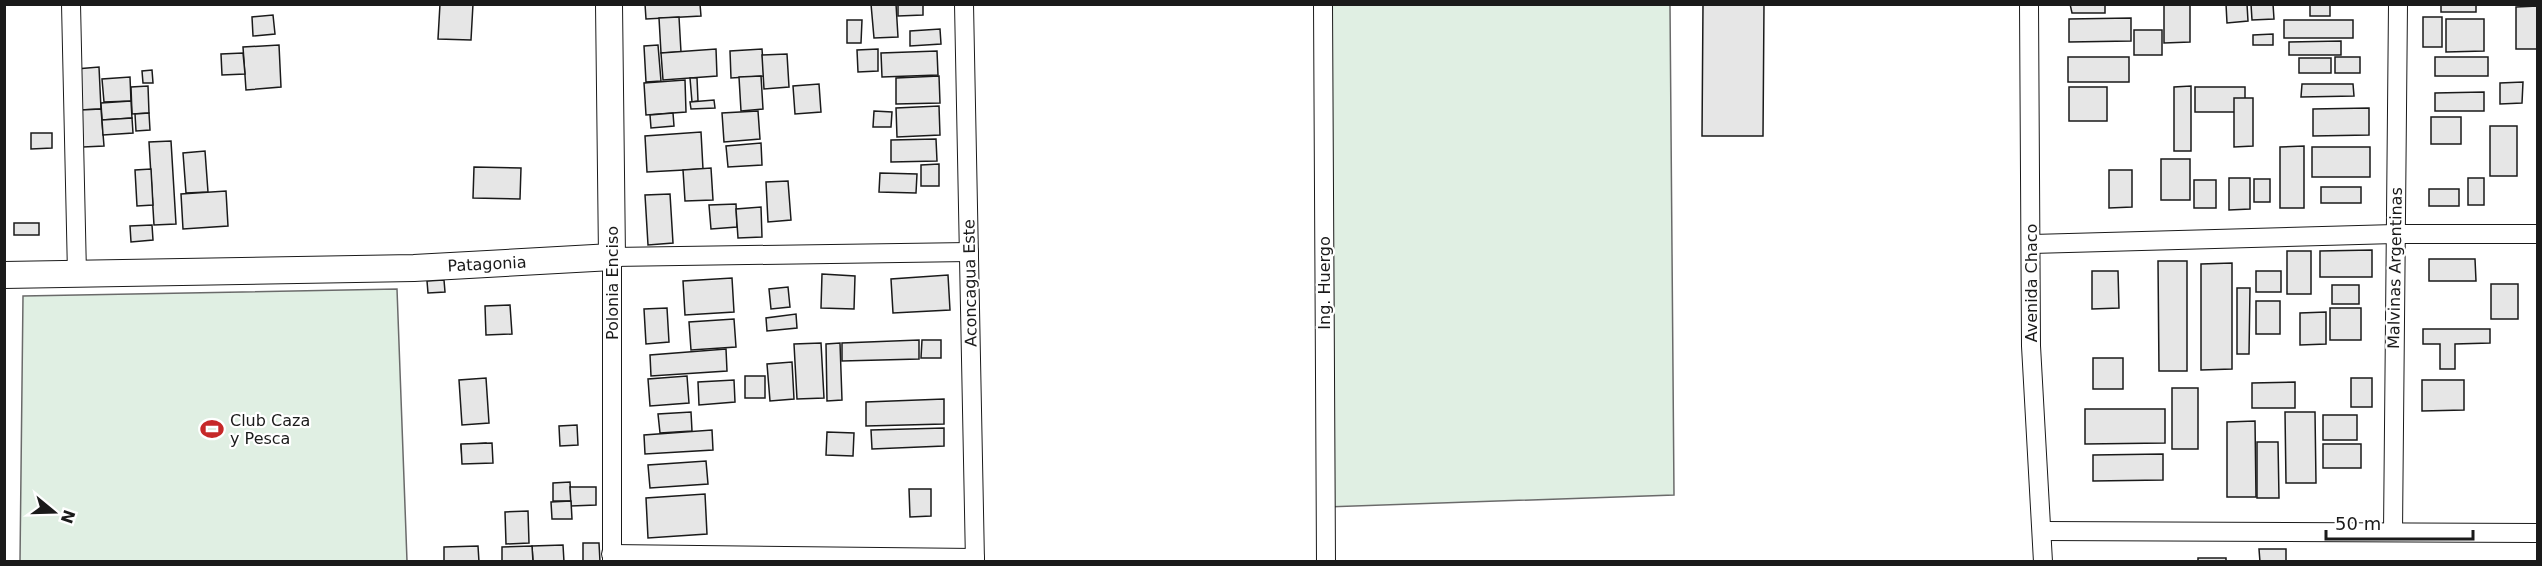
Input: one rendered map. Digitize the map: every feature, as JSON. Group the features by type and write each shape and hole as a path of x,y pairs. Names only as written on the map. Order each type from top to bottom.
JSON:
{"main road":[{"name":"Polonia Enciso","path":"609,4 612,257"},
{"name":"Patagonia","path":"4,275 414,268 612,257"}],"street":[{"path":"71,4 77,274"},
{"name":"Aconcagua Este","path":"964,4 975,560"},
{"name":"Ing. Huergo","path":"1323,4 1326,561"},
{"name":"Avenida Chaco","path":"2029,4 2031,346 2043,561"},
{"name":"Malvinas Argentinas","path":"2393,532 2398,4"},
{"path":"2031,244 2395,234 2538,234"},
{"name":"Patagonia","path":"612,257 969,252"},
{"name":"Polonia Enciso","path":"612,257 612,558"},
{"path":"2042,531 2538,532"},
{"path":"612,558 975,560"}],"green space":[{"path":"1323,5 1670,5 1674,495 1326,507"},
{"name":"Club Caza y Pesca","path":"397,289 407,561 20,561 23,296"}],"building":[{"path":"440,4 473,4 471,40 438,39"},
{"path":"645,4 700,4 701,16 646,19"},
{"path":"871,4 896,4 898,37 874,38"},
{"path":"898,4 923,4 923,15 898,16"},
{"path":"1703,4 1764,4 1763,136 1702,136"},
{"path":"2070,4 2119,5 2105,5 2105,13 2072,13"},
{"path":"2164,4 2190,4 2190,42 2164,43"},
{"path":"2226,4 2247,4 2248,21 2227,23"},
{"path":"2251,4 2273,4 2274,19 2252,20"},
{"path":"2310,4 2330,4 2330,16 2310,16"},
{"path":"2441,4 2476,4 2476,12 2441,12"},
{"path":"2538,6 2538,49 2516,49 2516,7"},
{"path":"273,15 275,34 253,36 252,17"},
{"path":"679,17 681,52 661,53 659,18"},
{"path":"2423,17 2442,17 2442,47 2423,47"},
{"path":"2131,18 2131,41 2069,42 2069,19"},
{"path":"2446,19 2484,19 2484,51 2446,52"},
{"path":"847,20 862,20 861,43 847,43"},
{"path":"2284,20 2353,20 2353,38 2284,38"},
{"path":"940,29 941,44 910,46 910,31"},
{"path":"2134,30 2162,30 2162,55 2134,55"},
{"path":"2273,34 2273,45 2253,45 2253,35"},
{"path":"2341,41 2341,55 2289,55 2289,42"},
{"path":"279,45 281,87 246,90 243,47"},
{"path":"658,45 661,81 646,82 644,46"},
{"path":"716,49 717,76 663,80 661,53"},
{"path":"762,49 764,76 731,78 730,51"},
{"path":"878,49 878,71 858,72 857,50"},
{"path":"937,51 938,75 882,77 881,53"},
{"path":"243,53 245,74 222,75 221,54"},
{"path":"787,54 789,87 764,89 762,55"},
{"path":"2068,57 2129,57 2129,82 2068,82"},
{"path":"2335,57 2360,57 2360,73 2335,73"},
{"path":"2435,57 2488,57 2488,76 2435,76"},
{"path":"2299,58 2331,58 2331,73 2299,73"},
{"path":"99,67 101,109 79,110 76,69"},
{"path":"152,70 153,83 143,83 142,71"},
{"path":"761,76 763,109 741,111 739,77"},
{"path":"939,76 940,103 896,104 896,78"},
{"path":"130,77 131,101 104,102 102,79"},
{"path":"690,78 697,78 698,101 692,102"},
{"path":"685,80 686,112 646,115 644,83"},
{"path":"2523,82 2522,103 2500,104 2500,83"},
{"path":"819,84 821,112 795,114 793,86"},
{"path":"2302,84 2353,84 2354,96 2301,97"},
{"path":"148,86 149,113 132,114 131,87"},
{"path":"2191,86 2191,151 2174,151 2174,87"},
{"path":"2069,87 2107,87 2107,121 2069,121"},
{"path":"2195,87 2245,87 2245,112 2195,112"},
{"path":"2484,92 2484,111 2435,111 2435,93"},
{"path":"2234,98 2253,98 2253,146 2234,147"},
{"path":"714,100 715,108 691,109 690,102"},
{"path":"131,101 132,118 102,120 101,103"},
{"path":"939,106 940,135 897,137 896,108"},
{"path":"2369,108 2369,135 2313,136 2313,109"},
{"path":"101,109 104,146 83,147 81,110"},
{"path":"758,111 760,139 724,142 722,113"},
{"path":"874,111 892,112 891,127 873,127"},
{"path":"149,113 150,130 136,131 135,114"},
{"path":"673,113 674,126 651,128 650,115"},
{"path":"2431,117 2461,117 2461,144 2431,144"},
{"path":"132,118 133,133 103,135 102,120"},
{"path":"2490,126 2517,126 2517,176 2490,176"},
{"path":"701,132 703,169 647,172 645,136"},
{"path":"31,133 52,133 52,148 31,149"},
{"path":"936,139 937,161 891,162 891,140"},
{"path":"171,141 176,224 154,225 149,142"},
{"path":"761,143 762,165 728,167 726,146"},
{"path":"2304,146 2304,208 2280,208 2280,147"},
{"path":"2312,147 2370,147 2370,177 2312,177"},
{"path":"205,151 208,192 186,193 183,153"},
{"path":"2161,159 2190,159 2190,200 2161,200"},
{"path":"939,164 939,186 921,186 921,165"},
{"path":"474,167 521,168 520,199 473,198"},
{"path":"711,168 713,200 685,201 683,170"},
{"path":"151,169 153,205 137,206 135,170"},
{"path":"2109,170 2132,170 2132,207 2109,208"},
{"path":"880,173 917,174 916,193 879,192"},
{"path":"2229,178 2250,178 2250,209 2229,210"},
{"path":"2468,178 2484,178 2484,205 2468,205"},
{"path":"2254,179 2270,179 2270,202 2254,202"},
{"path":"2194,180 2216,180 2216,208 2194,208"},
{"path":"788,181 791,220 768,222 766,182"},
{"path":"2321,187 2361,187 2361,203 2321,203"},
{"path":"2429,189 2459,189 2459,206 2429,206"},
{"path":"226,191 228,226 183,229 181,194"},
{"path":"670,194 673,243 648,245 645,195"},
{"path":"736,204 737,227 711,229 709,205"},
{"path":"761,207 762,237 738,238 736,209"},
{"path":"14,223 39,223 39,235 14,235"},
{"path":"152,225 153,240 131,242 130,226"},
{"path":"2372,250 2372,277 2320,277 2320,251"},
{"path":"2287,251 2311,251 2311,294 2287,294"},
{"path":"2429,259 2475,259 2476,281 2429,281"},
{"path":"2158,261 2187,261 2187,371 2159,371"},
{"path":"2232,263 2232,369 2201,370 2201,264"},
{"path":"2092,271 2118,271 2119,308 2092,309"},
{"path":"2256,271 2281,271 2281,292 2256,292"},
{"path":"822,274 855,276 854,309 821,308"},
{"path":"948,275 950,310 893,313 891,279"},
{"path":"732,278 734,312 685,315 683,281"},
{"path":"444,280 445,292 428,293 427,281"},
{"path":"2491,284 2518,284 2518,319 2491,319"},
{"path":"2332,285 2359,285 2359,304 2332,304"},
{"path":"788,287 790,307 771,309 769,289"},
{"path":"2237,288 2250,288 2249,354 2237,354"},
{"path":"2256,301 2280,301 2280,334 2256,334"},
{"path":"510,305 512,334 486,335 485,306"},
{"path":"667,308 669,342 646,344 644,309"},
{"path":"2330,308 2361,308 2361,340 2330,340"},
{"path":"2326,312 2326,344 2300,345 2300,313"},
{"path":"796,314 797,328 767,331 766,318"},
{"path":"734,319 736,347 691,350 689,322"},
{"path":"2423,329 2490,329 2490,343 2455,344 2455,369 2440,369 2440,344 2423,344"},
{"path":"919,340 919,359 842,361 842,343"},
{"path":"922,340 941,340 941,358 921,358"},
{"path":"821,343 824,398 797,399 794,344"},
{"path":"840,343 842,400 827,401 826,344"},
{"path":"726,349 727,371 651,376 650,355"},
{"path":"2093,358 2123,358 2123,389 2093,389"},
{"path":"792,362 794,399 770,401 767,364"},
{"path":"687,376 689,403 650,406 648,379"},
{"path":"745,376 765,376 765,398 745,398"},
{"path":"486,378 489,423 462,425 459,380"},
{"path":"2351,378 2372,378 2372,407 2351,407"},
{"path":"734,380 735,402 699,405 698,382"},
{"path":"2422,380 2464,380 2464,410 2422,411"},
{"path":"2295,382 2295,408 2252,408 2252,383"},
{"path":"2172,388 2198,388 2198,449 2172,449"},
{"path":"944,399 944,424 866,426 866,402"},
{"path":"2085,409 2165,409 2165,443 2085,444"},
{"path":"691,412 692,431 660,433 658,414"},
{"path":"2285,412 2315,412 2316,483 2286,483"},
{"path":"2323,415 2357,415 2357,440 2323,440"},
{"path":"2255,421 2256,497 2227,497 2227,422"},
{"path":"577,425 578,445 560,446 559,426"},
{"path":"944,428 944,446 872,449 871,430"},
{"path":"712,430 713,450 645,454 644,435"},
{"path":"827,432 854,433 853,456 826,455"},
{"path":"2257,442 2278,442 2279,498 2257,498"},
{"path":"486,443 487,456 462,458 461,445"},
{"path":"492,443 493,463 462,464 461,444"},
{"path":"2323,444 2361,444 2361,468 2323,468"},
{"path":"2163,454 2163,480 2093,481 2093,455"},
{"path":"706,461 708,484 650,488 648,465"},
{"path":"570,482 571,501 553,501 553,483"},
{"path":"570,487 596,487 596,505 571,506"},
{"path":"909,489 931,489 931,516 910,517"},
{"path":"705,494 707,534 648,538 646,498"},
{"path":"571,501 572,519 552,519 551,502"},
{"path":"528,511 529,543 506,544 505,512"},
{"path":"583,543 599,543 600,562 583,562"},
{"path":"563,545 564,562 533,562 532,546"},
{"path":"478,546 479,562 444,562 444,547"},
{"path":"532,546 533,562 502,562 502,547"},
{"path":"2259,549 2286,549 2286,562 2260,562"},
{"path":"2198,558 2226,558 2226,562 2198,562"}],"place":[{"name":"Club Caza y Pesca","path":"212,429"}]}
